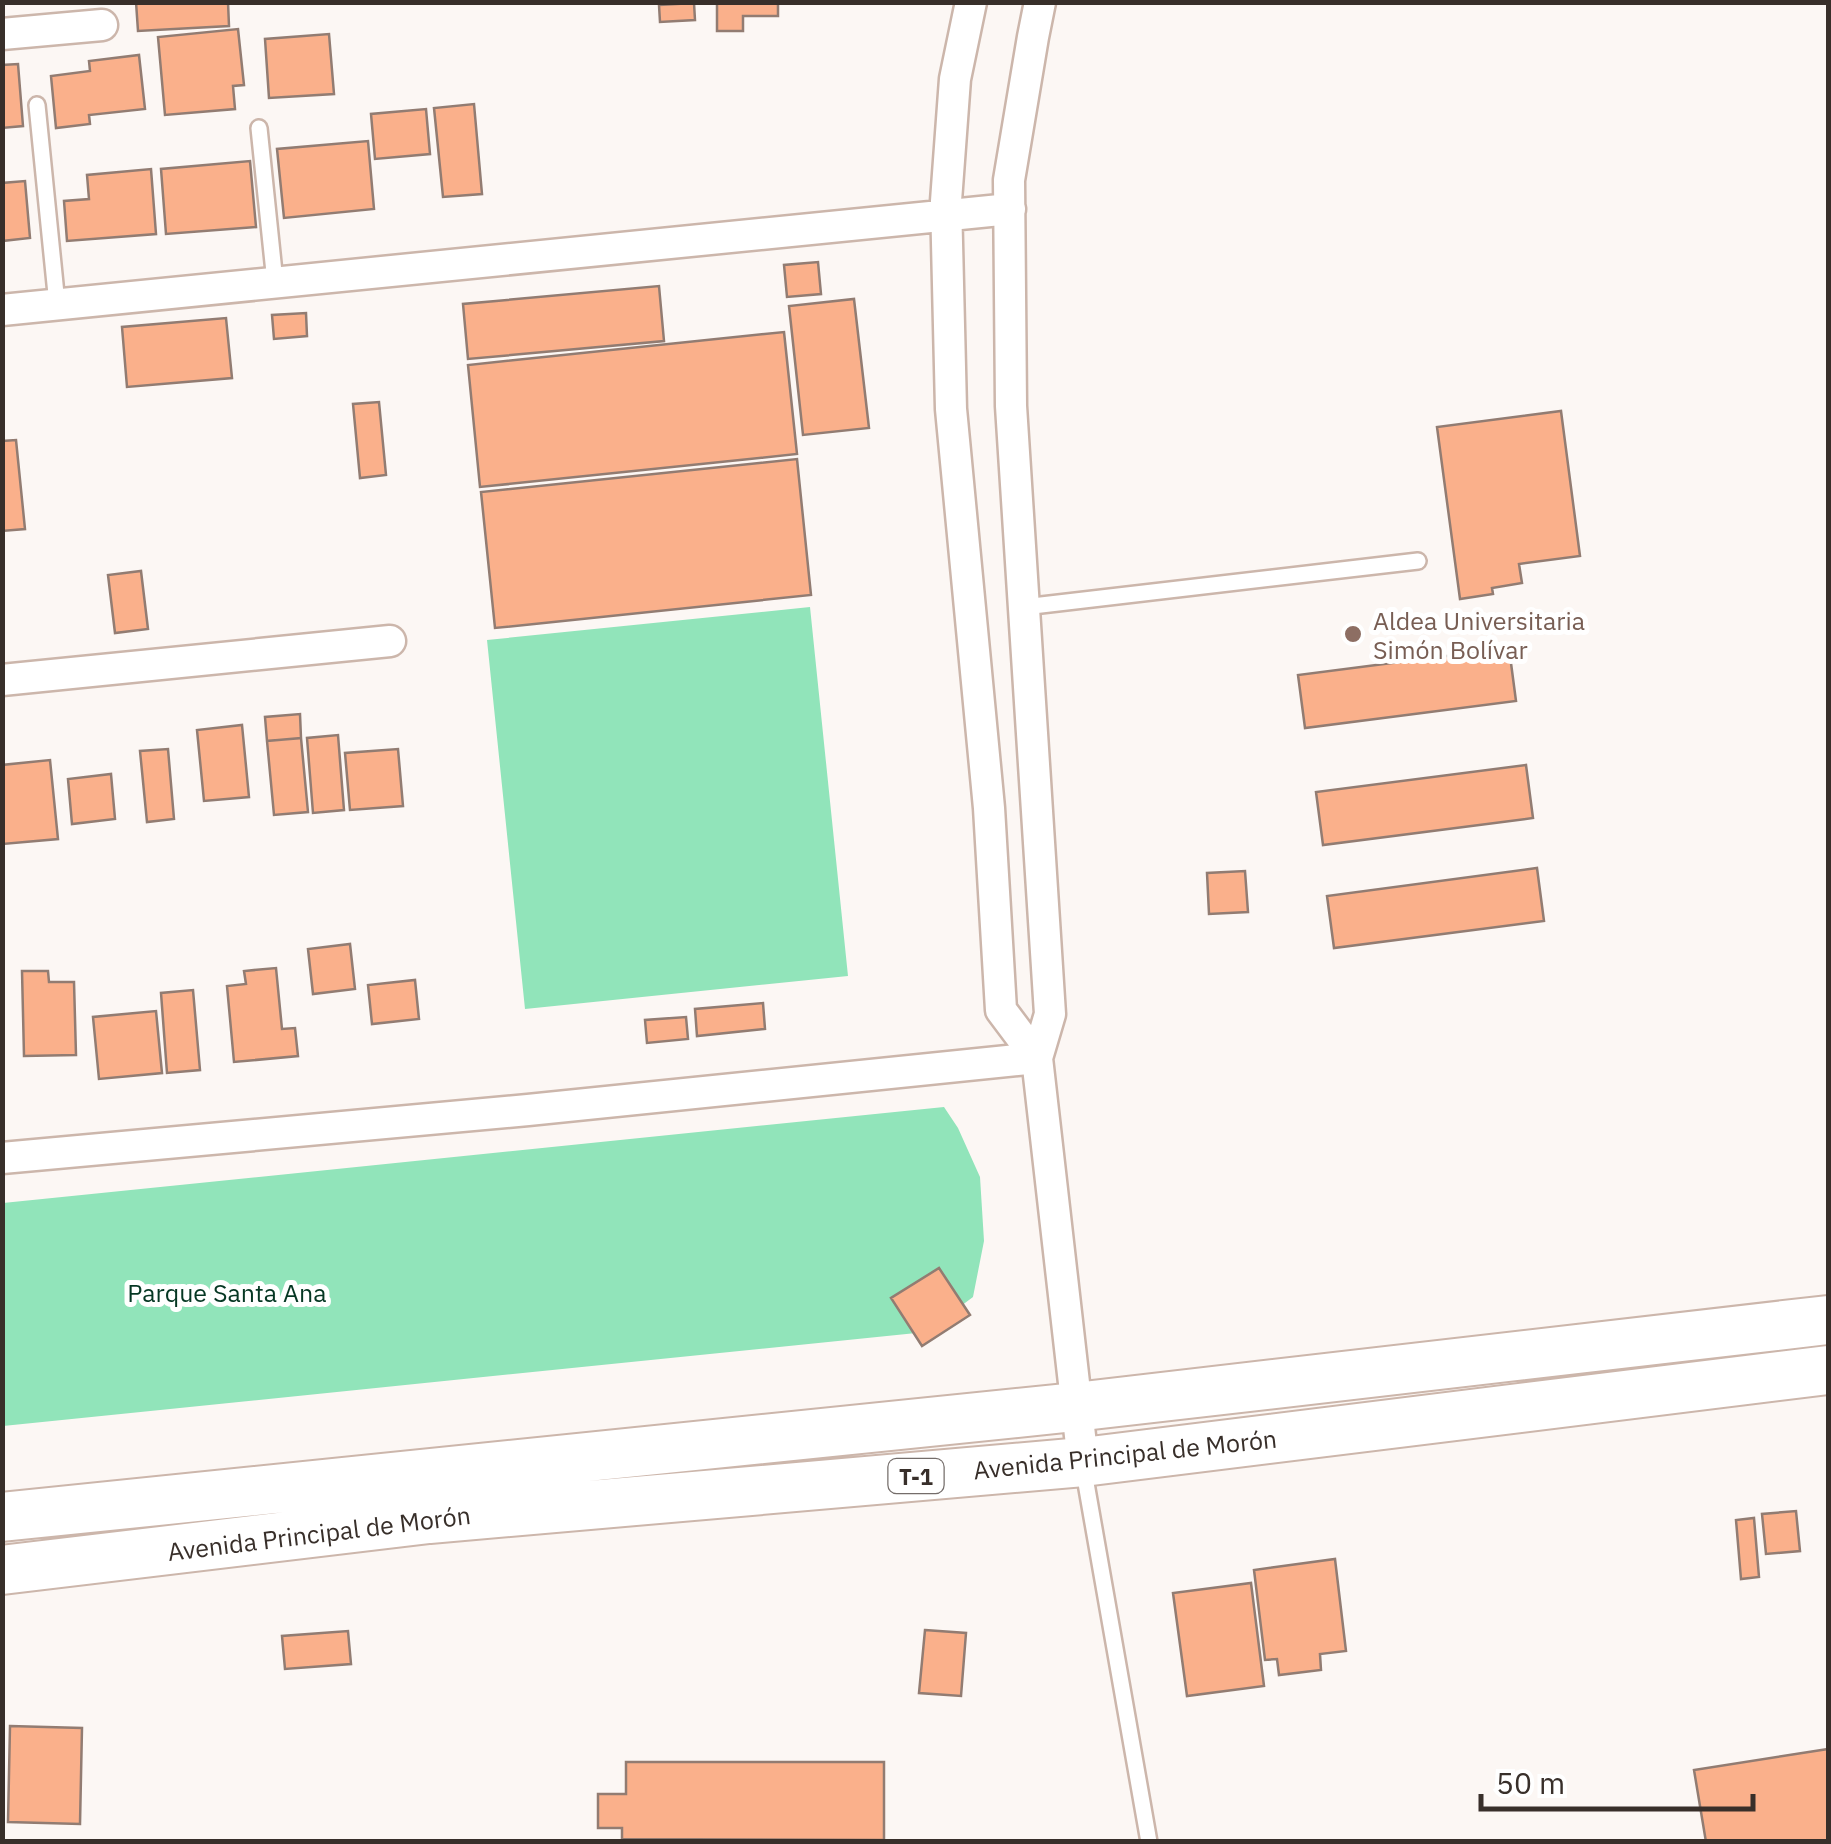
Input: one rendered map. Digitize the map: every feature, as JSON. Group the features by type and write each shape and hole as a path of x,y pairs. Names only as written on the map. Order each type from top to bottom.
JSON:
{"main road":[{"name":"Avenida Principal de Morón","path":"2,1518 1075,1407 1828,1320"},
{"name":"Avenida Principal de Morón","path":"2,1570 429,1519 1082,1462 1828,1370"}],"street":[{"path":"971,2 956,78 946,214 951,409 989,808 1000,1010 1037,1058"},
{"path":"1040,2 1010,180 1011,406 1050,1014 1037,1058 1082,1462"},
{"path":"2,34 102,24"},
{"path":"2,310 1010,209"},
{"path":"2,680 390,641"},
{"path":"2,1158 1037,1058"}],"lane":[{"path":"37,105 56,304"},
{"path":"259,128 275,282"},
{"path":"1024,607 1418,561"},
{"path":"1082,1462 1149,1842"}],"green space":[{"path":"810,607 848,976 525,1009 487,640"},
{"name":"Parque Santa Ana","path":"944,1107 980,1177 984,1241 973,1297 926,1332 3,1426 3,1203"}],"building":[{"path":"136,2 228,2 229,26 138,31"},
{"path":"717,2 778,2 778,16 743,16 743,31 717,31"},
{"path":"694,3 695,20 660,22 659,5"},
{"path":"238,29 244,85 233,86 235,109 165,115 158,37"},
{"path":"329,34 334,94 269,98 265,39"},
{"path":"139,55 145,109 89,115 90,124 56,128 51,76 90,71 89,61"},
{"path":"18,64 23,126 2,128 2,65"},
{"path":"474,104 482,194 443,197 434,108"},
{"path":"426,109 430,154 375,159 371,114"},
{"path":"368,141 374,209 284,218 277,149"},
{"path":"250,161 256,227 166,234 161,169"},
{"path":"151,169 156,234 67,241 64,201 89,199 87,175"},
{"path":"25,181 30,238 2,241 2,183"},
{"path":"818,262 821,294 787,297 784,265"},
{"path":"659,286 664,341 468,359 463,304"},
{"path":"854,299 869,428 803,435 789,306"},
{"path":"306,313 307,336 274,339 272,315"},
{"path":"226,318 232,378 127,387 122,327"},
{"path":"784,332 797,454 480,487 468,365"},
{"path":"379,402 386,475 360,478 353,404"},
{"path":"1561,411 1580,556 1519,564 1522,583 1492,588 1493,594 1460,599 1437,427"},
{"path":"16,440 25,529 2,531 2,441"},
{"path":"797,459 811,595 495,628 481,492"},
{"path":"141,571 148,629 115,633 108,575"},
{"path":"1509,648 1516,701 1305,728 1298,675"},
{"path":"300,714 301,738 267,741 265,717"},
{"path":"242,725 249,797 204,801 197,730"},
{"path":"338,735 344,810 313,813 307,738"},
{"path":"301,738 308,812 274,815 267,741"},
{"path":"168,749 174,819 147,822 140,751"},
{"path":"398,749 403,806 350,810 345,753"},
{"path":"50,760 58,839 3,844 2,765"},
{"path":"1526,765 1533,818 1323,845 1316,792"},
{"path":"111,774 115,819 72,824 68,779"},
{"path":"1537,868 1544,921 1334,948 1327,896"},
{"path":"1245,871 1248,912 1209,914 1207,873"},
{"path":"350,944 355,989 313,994 308,949"},
{"path":"276,968 282,1029 295,1028 298,1056 234,1062 227,986 246,984 244,971"},
{"path":"22,971 48,971 49,982 74,982 76,1055 24,1056"},
{"path":"415,980 419,1019 372,1024 368,985"},
{"path":"193,990 200,1070 167,1073 161,993"},
{"path":"763,1003 765,1029 697,1036 695,1009"},
{"path":"156,1011 162,1073 99,1079 93,1017"},
{"path":"686,1017 688,1039 647,1043 645,1020"},
{"path":"939,1268 970,1315 922,1346 891,1298"},
{"path":"1796,1511 1800,1551 1766,1554 1762,1514"},
{"path":"1754,1518 1759,1577 1741,1579 1736,1520"},
{"path":"1335,1559 1346,1651 1320,1654 1321,1670 1279,1675 1277,1659 1265,1660 1254,1570"},
{"path":"1251,1583 1264,1686 1187,1696 1173,1593"},
{"path":"925,1630 966,1633 961,1696 919,1693"},
{"path":"348,1631 351,1664 285,1669 282,1636"},
{"path":"10,1726 82,1728 80,1824 8,1822"},
{"path":"1828,1749 1828,1842 1706,1842 1694,1770"},
{"path":"626,1762 884,1762 884,1840 622,1839 622,1828 598,1828 598,1794 626,1794"}],"place":[{"name":"Aldea Universitaria Simón Bolívar","path":"1353,634"}]}
